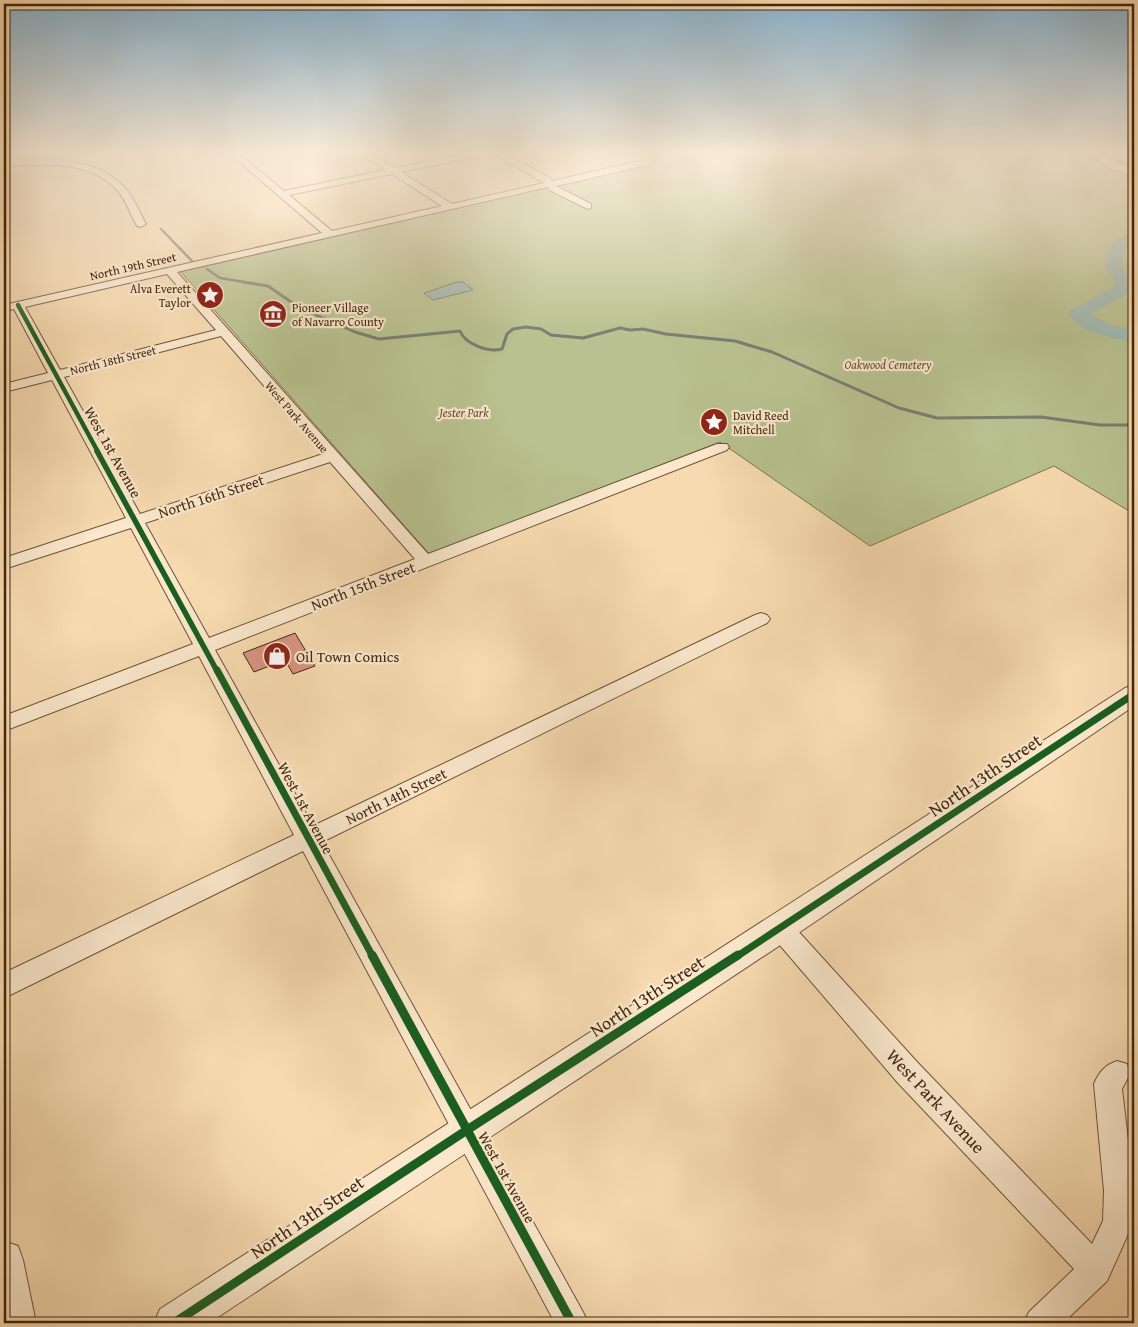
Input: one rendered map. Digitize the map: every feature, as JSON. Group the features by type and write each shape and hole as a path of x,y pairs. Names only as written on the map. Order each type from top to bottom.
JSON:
{"street":[{"path":"136,215 141,224"},
{"path":"307,215 331,235"},
{"name":"North 19th Street","path":"11,307 417,215"},
{"name":"West Park Avenue","path":"170,271 426,562"},
{"name":"West 1st Avenue","path":"11,307 56,374 572,1323"},
{"name":"North 18th Street","path":"4,388 223,332"},
{"name":"North 15th Street","path":"4,724 722,447"},
{"name":"North 16th Street","path":"4,564 332,456"},
{"name":"North 14th Street","path":"4,986 761,620"},
{"name":"North 13th Street","path":"174,1323 467,1130 780,928 1134,694"},
{"name":"West Park Avenue","path":"780,928 908,1073 1096,1270"},
{"path":"1040,1323 1096,1270 1118,1224 1119,1190 1108,1084 1118,1074"},
{"path":"4,1260 16,1323"}],"green space":[{"path":"426,215 1134,215 1134,514 1054,466 870,546 720,442 430,555 180,271"}],"water":[{"path":"457,282 463,282 473,290 433,300 424,293"}],"building":[{"name":"Oil Town Comics","path":"295,633 315,666 293,674 285,660 254,672 243,653"}],"waterway":[{"path":"161,229 192,261"},
{"path":"1134,238 1123,242 1117,247 1115,254 1113,265 1123,280 1123,289 1077,314 1104,329 1134,337"},
{"path":"207,269 220,278 250,283"},
{"path":"243,282 268,286 300,308 355,332 379,339 460,331 472,343 491,350 497,350 502,349 507,334 513,329 526,327 541,329 551,335 583,338 620,328 630,330 643,329 666,334 735,341 772,352 899,408 937,418 1041,417 1100,425 1134,425"}],"cycle path":[{"path":"18,305 572,1323"},
{"path":"174,1323 467,1130 780,928 1134,694"}],"place":[{"name":"Alva Everett Taylor","path":"210,295"},
{"name":"Pioneer Village of Navarro County","path":"273,314"},
{"name":"David Reed Mitchell","path":"714,422"},
{"name":"Oil Town Comics","path":"277,656"}],"park label":[{"name":"Oakwood Cemetery","path":"888,364"},
{"name":"Jester Park","path":"464,412"}]}
